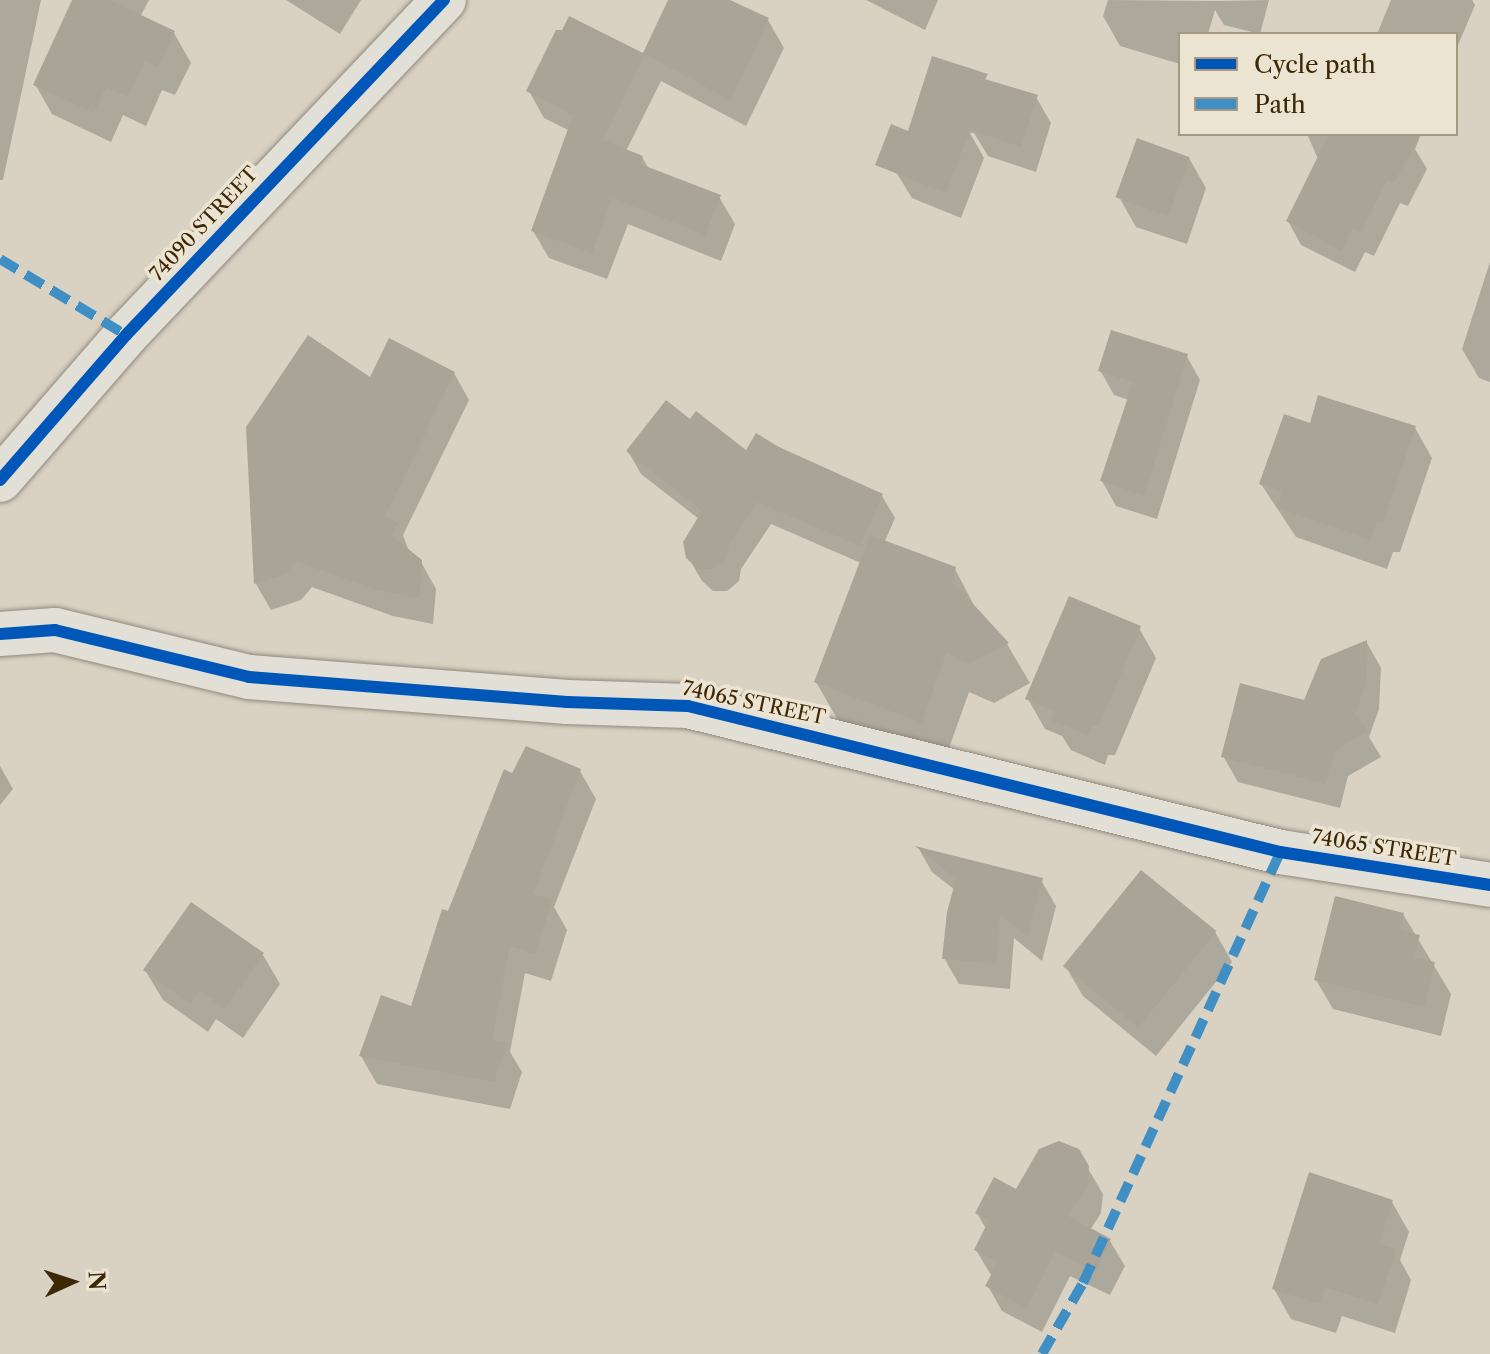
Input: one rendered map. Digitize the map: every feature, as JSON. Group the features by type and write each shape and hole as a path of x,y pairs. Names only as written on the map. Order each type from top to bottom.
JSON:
{"street":[{"name":"74090 STREET","path":"0,480 126,335 444,0"},
{"name":"74065 STREET","path":"0,634 55,630 249,677 567,702 688,706 1280,852 1490,885"}],"building":[{"path":"72,0 109,0 175,31 158,67 145,61 128,97 106,87 94,113 33,85"},
{"path":"668,0 730,0 769,18 731,100 645,55 603,140 643,156 640,164 721,195 705,235 612,198 592,253 531,231 573,115 526,91 556,30 562,30 569,16 643,53"},
{"path":"932,56 988,74 985,79 1038,95 1021,147 970,130 946,193 875,165 891,124 908,131"},
{"path":"1328,136 1419,136 1394,183 1387,180 1361,233 1352,229 1341,250 1286,221"},
{"path":"1137,138 1190,157 1168,216 1115,197"},
{"path":"1111,330 1188,354 1144,496 1100,481 1133,382 1098,371"},
{"path":"308,335 370,377 389,338 455,372 385,516 398,523 392,536 422,560 419,598 376,590 296,561 286,574 254,584 246,427"},
{"path":"1318,395 1416,426 1383,523 1376,523 1370,540 1276,507 1282,492 1259,484 1284,414 1310,423"},
{"path":"666,400 690,419 696,411 746,450 756,433 779,447 883,494 860,546 757,502 729,546 727,558 714,569 698,569 686,558 683,542 702,511 626,451"},
{"path":"870,535 956,567 952,581 1009,643 970,664 946,653 922,723 814,682"},
{"path":"1069,596 1141,626 1099,726 1092,726 1088,736 1051,720 1054,711 1025,699"},
{"path":"1367,640 1366,683 1355,714 1368,731 1335,751 1326,784 1221,757 1240,683 1304,700 1321,659"},
{"path":"526,746 581,769 533,894 552,900 535,954 510,946 492,1040 507,1043 494,1082 359,1056 381,995 411,1006 442,909 448,911 504,769 512,773"},
{"path":"915,846 1043,878 1028,937 1000,915 996,964 942,959 947,912 956,879"},
{"path":"1141,870 1216,931 1138,1027 1063,966"},
{"path":"1335,896 1404,913 1400,930 1420,935 1414,958 1435,962 1424,1007 1314,980"},
{"path":"191,902 264,953 225,1009 199,990 190,1004 143,970"},
{"path":"1059,1141 1079,1149 1089,1166 1087,1186 1068,1216 1111,1239 1095,1271 1055,1252 1027,1308 985,1286 998,1262 974,1250 989,1220 975,1213 994,1177 1016,1189 1039,1149"},
{"path":"1309,1172 1393,1200 1379,1244 1396,1249 1378,1304 1325,1287 1319,1304 1272,1289"}],"marked path":[{"path":"0,259 126,335"},
{"path":"1042,1354 1083,1283 1280,852"}],"cycle path":[{"path":"0,480 126,335 444,0"},
{"path":"0,634 55,630 249,677 567,702 688,706 1280,852 1490,885"}]}
